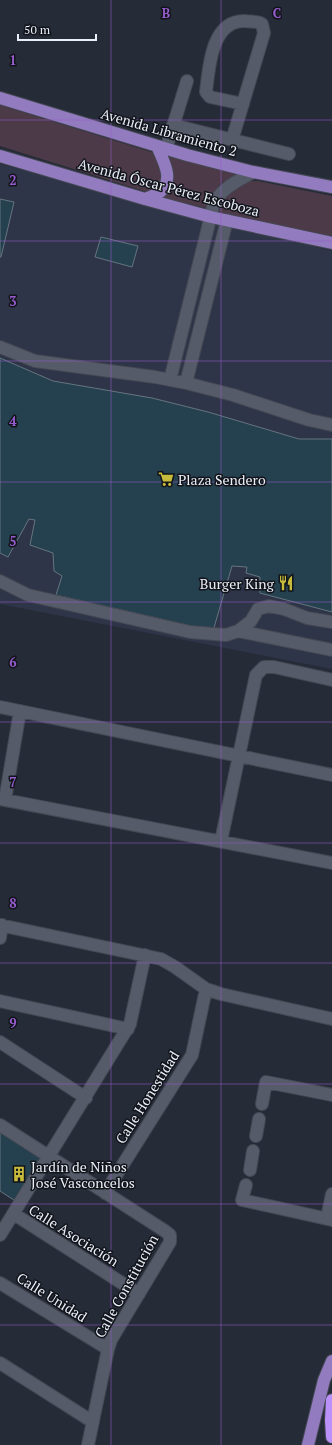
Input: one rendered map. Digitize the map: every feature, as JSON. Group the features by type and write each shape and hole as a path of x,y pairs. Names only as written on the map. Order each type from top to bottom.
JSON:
{"highway":[{"path":"332,1400 332,1437"}],"main road":[{"name":"Avenida Libramiento 2","path":"0,98 162,148 253,172 332,187"},
{"path":"145,199 164,188 167,179 167,171 162,148"},
{"name":"Avenida Óscar Pérez Escoboza","path":"0,156 211,217 332,243"},
{"path":"308,1445 324,1380 332,1361"}],"street":[{"path":"232,140 243,104 264,33 260,22 239,21 223,28 212,50 206,92 210,97 243,104"},
{"path":"162,148 173,125 187,81"},
{"path":"173,125 289,154"},
{"path":"170,380 214,203 222,191 227,187 253,172"},
{"path":"186,383 227,220"},
{"path":"0,347 35,361 186,383 233,395 309,420 332,424"},
{"path":"0,581 28,595 190,632 226,635 238,631 251,620 258,609 269,606 284,609 307,618 332,622"},
{"path":"238,631 332,650"},
{"path":"221,842 256,675 264,667 274,667 332,680"},
{"path":"0,707 332,775"},
{"path":"20,711 2,799 332,863"},
{"path":"0,938 1,925 145,955 160,959 176,966 206,989 221,994 332,1019"},
{"path":"0,1235 128,1029 145,955"},
{"name":"Calle Honestidad","path":"105,1193 192,1055 206,989"},
{"path":"0,1001 128,1029"},
{"path":"0,1042 86,1098"},
{"path":"262,1104 266,1082 332,1095"},
{"path":"256,1136 259,1119"},
{"path":"0,1125 105,1193"},
{"path":"250,1170 253,1151"},
{"path":"246,1185 242,1200 329,1219 332,1194"},
{"name":"Calle Constitución","path":"88,1445 111,1340 170,1242 170,1235 165,1231 105,1193"},
{"name":"Calle Asociación","path":"14,1214 139,1294"},
{"name":"Calle Unidad","path":"0,1283 108,1349"},
{"path":"0,1364 93,1422"}],"shaded area":[{"path":"0,105 151,152 158,157 162,169 159,183 152,190 147,192 0,146"},
{"path":"169,155 235,170 240,176 229,179 220,184 206,208 161,197 171,165"},
{"path":"0,164 332,251 332,669 0,604"},
{"path":"243,181 258,181 332,196 332,236 219,215 221,204 226,195"}],"building":[{"path":"0,199 14,202 1,257 0,257"},
{"path":"101,237 138,246 132,267 95,257"},
{"name":"Plaza Sendero","path":"0,358 53,381 152,398 208,412 299,439 332,439 332,612 260,593 260,577 246,573 247,567 232,566 213,631 56,595 62,576 54,571 53,553 30,545 35,520 29,519 8,557 0,553"},
{"name":"Jardín de Niños José Vasconcelos","path":"0,1125 49,1157 20,1204 0,1191"}],"place":[{"name":"Plaza Sendero","path":"166,479"},
{"name":"Burger King","path":"286,583"},
{"name":"Jardín de Niños José Vasconcelos","path":"19,1174"}]}
